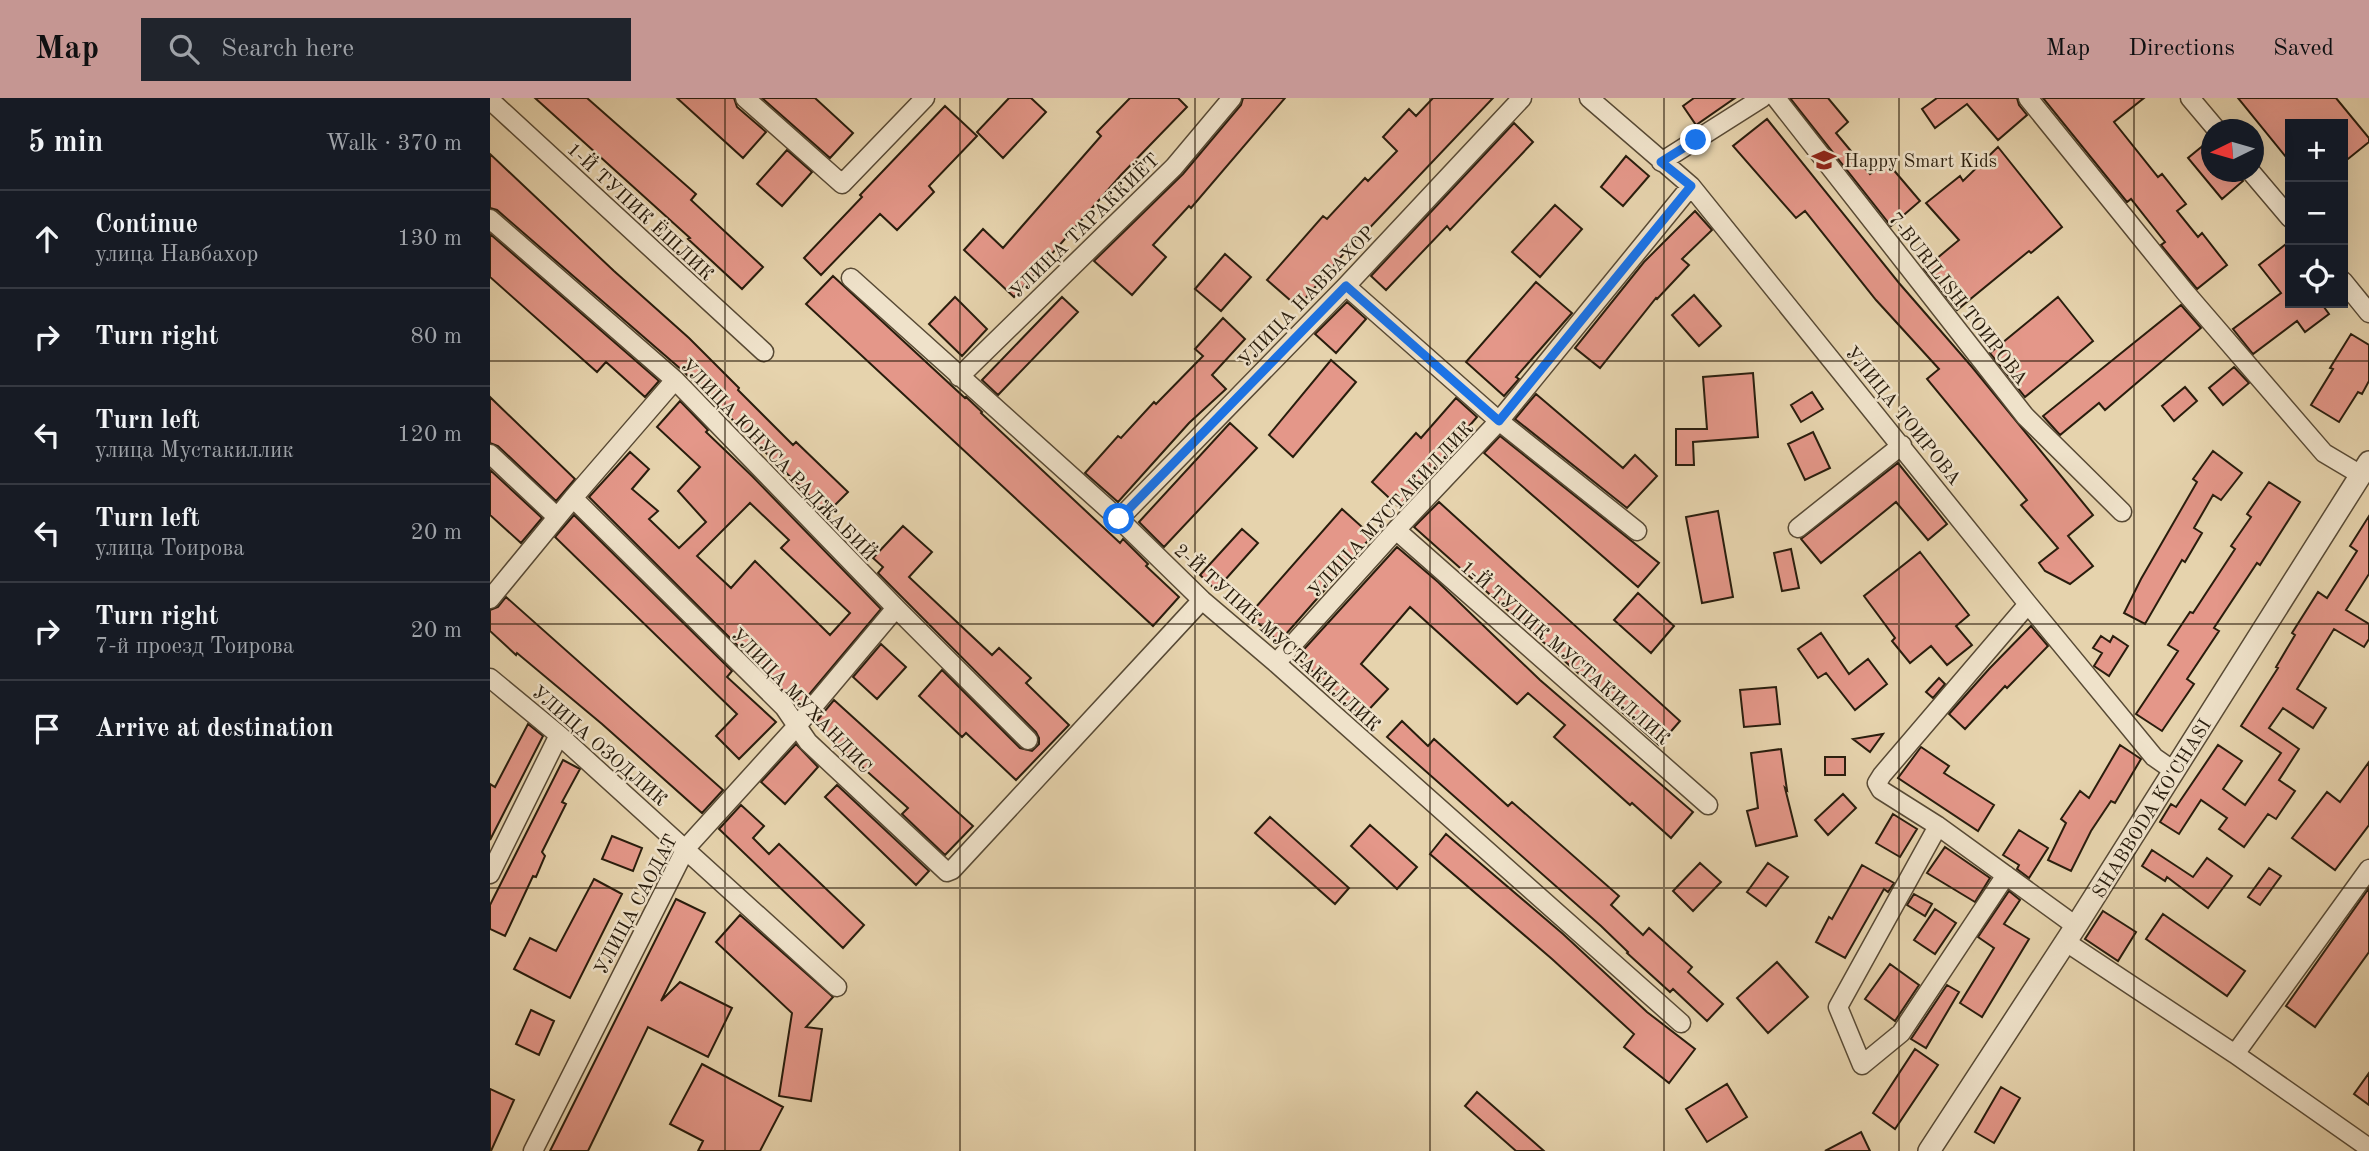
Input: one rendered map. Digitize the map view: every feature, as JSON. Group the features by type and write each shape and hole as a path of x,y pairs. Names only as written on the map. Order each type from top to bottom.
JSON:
{"street":[{"path":"745,98 842,184 925,98"},
{"name":"УЛИЦА ТАРАККИЁТ","path":"959,377 1174,167 1233,98"},
{"name":"УЛИЦА НАВБАХОР","path":"1119,519 1346,286 1522,98"},
{"name":"УЛИЦА ТОИРОВА","path":"1589,98 1691,186 2154,757 2174,771"},
{"path":"1661,162 1762,98"},
{"name":"7-BURILISH ТОИРОВА","path":"1776,98 2025,416 2122,512"},
{"path":"2028,98 2185,292 2324,453 2365,469"},
{"path":"2190,98 2208,119"},
{"name":"1-Й ТУПИК ЁШЛИК","path":"499,103 764,352"},
{"path":"2259,182 2285,212"},
{"name":"УЛИЦА МУСТАКИЛЛИК","path":"1276,663 1499,421 1691,186"},
{"name":"УЛИЦА ЮНУСА РАДЖАБИЙ","path":"490,219 675,380 1028,740"},
{"name":"2-Й ТУПИК МУСТАКИЛЛИК","path":"851,278 1119,519 1202,600 1681,1023"},
{"path":"1346,286 1499,421 1637,531"},
{"path":"2348,287 2369,313"},
{"path":"490,599 675,380"},
{"path":"1798,528 1902,445"},
{"path":"490,454 557,517"},
{"name":"SHABBODA KO'CHASI","path":"1929,1151 2071,934 2365,469"},
{"name":"УЛИЦА МУХАНДИС","path":"573,498 784,707 808,742 947,872 952,870 1202,600"},
{"name":"1-Й ТУПИК МУСТАКИЛЛИК","path":"1396,530 1708,805"},
{"path":"2028,604 1882,775 1877,783 1881,790 2007,874 2071,934 2369,1148"},
{"name":"УЛИЦА САОДАТ","path":"533,1151 686,848 796,727 896,608"},
{"name":"УЛИЦА ОЗОДЛИК","path":"490,678 559,735 686,848 837,987"},
{"path":"490,874 559,735"},
{"path":"1937,827 1838,1007 1862,1065 1901,1032 2007,874"},
{"path":"2235,1054 2369,869"}],"building":[{"path":"535,98 587,98 696,194 691,200 763,267 742,289 688,239 690,238"},
{"path":"677,98 734,98 737,107 766,132 743,158"},
{"path":"762,98 815,98 853,133 830,158"},
{"path":"1009,98 1031,98 1046,112 1003,158 977,132"},
{"path":"1130,98 1178,98 1187,107 1121,175 1014,297 964,250 983,229 1003,248 1101,136 1097,132"},
{"path":"1243,98 1285,98 1191,208 1189,206 1153,245 1166,257 1132,295 1094,261 1183,174 1241,105"},
{"path":"1433,98 1493,98 1360,238 1358,237 1298,307 1267,280 1323,216 1327,219 1365,178 1368,181 1397,151 1383,137 1409,109 1416,116"},
{"path":"1694,98 1735,98 1696,125 1683,106"},
{"path":"1790,98 1828,98 1848,122 1836,133 1870,174 1886,161 1920,201 1891,226"},
{"path":"1937,98 2017,98 2027,115 1998,140 1967,104 1935,128 1922,109"},
{"path":"2043,98 2144,98 2114,122 2158,177 2162,174 2186,204 2177,211 2198,237 2202,233 2227,265 2197,289 2161,245 2165,242 2131,199 2127,202"},
{"path":"2238,98 2336,98 2369,138 2369,142 2348,159 2348,119 2285,119 2285,156 2264,130 2264,119 2255,119"},
{"path":"945,106 977,136 929,186 934,192 897,230 880,214 821,275 804,258"},
{"path":"1767,119 1899,283 1972,367 2093,515 2068,536 2093,566 2070,584 2045,571 2039,563 2058,548 2021,505 2027,500 1927,379 1939,369 1876,300 1805,211 1796,218 1733,146"},
{"path":"1514,123 1533,142 1450,230 1447,226 1386,290 1371,276"},
{"path":"1998,147 2062,227 1957,310 1924,269 1959,240 1926,203 1960,176 1963,181"},
{"path":"2201,147 2201,174 2188,158"},
{"path":"787,150 812,172 782,206 757,184"},
{"path":"490,154 689,338 793,445 796,442 848,492 827,513 683,371 497,210 490,208"},
{"path":"1626,156 1649,176 1623,206 1601,187"},
{"path":"2208,182 2242,182 2222,199"},
{"path":"1555,205 1582,229 1540,277 1512,252"},
{"path":"1695,211 1712,230 1682,259 1689,265 1656,298 1600,368 1575,348 1644,262"},
{"path":"490,234 659,381 645,397 606,362 597,372 490,277"},
{"path":"2285,245 2285,308 2325,308 2329,314 2305,332 2297,321 2253,354 2233,329 2281,293 2259,265"},
{"path":"1225,254 1251,277 1221,311 1195,289"},
{"path":"833,276 1120,543 1123,539 1148,564 1146,566 1179,597 1153,626 806,304"},
{"path":"1536,282 1572,313 1516,377 1519,379 1504,396 1466,362"},
{"path":"1694,295 1721,326 1699,346 1672,315"},
{"path":"955,297 987,329 962,356 929,324"},
{"path":"1062,297 1078,312 998,395 982,380"},
{"path":"2058,297 2093,341 2025,397 1990,353"},
{"path":"1347,302 1366,319 1336,353 1315,334"},
{"path":"2181,305 2201,328 2105,410 2099,403 2060,435 2043,416"},
{"path":"1223,318 1245,339 1212,375 1226,389 1189,423 1118,502 1085,473 1118,436 1121,438 1154,402 1156,404 1203,356 1195,349"},
{"path":"2351,334 2369,345 2369,381 2362,394 2358,392 2339,422 2311,405"},
{"path":"1331,360 1356,382 1293,457 1269,435"},
{"path":"2234,367 2249,383 2223,405 2209,388"},
{"path":"1753,373 1758,437 1693,442 1694,465 1676,465 1676,429 1707,429 1703,377"},
{"path":"2185,387 2197,401 2174,421 2162,406"},
{"path":"1812,392 1823,409 1801,422 1791,405"},
{"path":"1536,394 1623,468 1635,455 1657,476 1627,508 1515,419"},
{"path":"490,397 575,479 556,501 498,446 490,443"},
{"path":"1456,398 1477,417 1399,507 1372,482 1416,433 1421,438"},
{"path":"680,401 708,430 706,432 881,609 802,703 798,700 795,703 589,497 630,452 649,469 632,489 658,511 649,519 679,548 706,522 678,491 700,467 657,427","holes":["750,503 789,540 781,548 850,613 830,635 755,561 731,588 697,556"]},
{"path":"1230,423 1257,448 1164,547 1139,522"},
{"path":"1813,432 1830,468 1805,480 1788,444"},
{"path":"1500,436 1659,563 1638,587 1484,453"},
{"path":"2213,451 2242,473 2221,500 2213,495 2194,528 2202,533 2185,562 2182,560 2145,624 2124,613 2197,482 2193,479"},
{"path":"1898,463 1947,524 1928,540 1896,502 1821,563 1801,539"},
{"path":"490,470 542,518 521,543 490,515"},
{"path":"2269,482 2300,502 2260,565 2257,563 2214,628 2219,631 2187,679 2194,684 2162,731 2136,714 2178,651 2168,645 2190,612 2193,613 2235,549 2231,546 2251,517 2247,514"},
{"path":"1439,502 1680,721 1659,745 1414,527"},
{"path":"1342,509 1372,536 1279,642 1249,615"},
{"path":"1718,511 1733,597 1702,603 1686,517"},
{"path":"574,515 732,671 727,677 776,722 739,759 716,736 737,714 555,537"},
{"path":"2369,516 2369,574 2346,610 2369,624 2369,639 2364,647 2334,629 2297,689 2326,708 2313,728 2283,708 2269,728 2299,749 2279,780 2295,791 2276,819 2268,814 2244,847 2219,829 2227,818 2201,800 2179,834 2160,822 2171,804 2176,807 2218,745 2242,761 2223,789 2245,805 2281,753 2241,726 2278,668 2276,667 2295,635 2292,633 2318,592 2327,598 2357,551 2350,546"},
{"path":"903,526 932,552 909,577 992,655 999,648 1031,678 1026,683 1069,725 1016,780 966,733 962,737 919,696 942,670 1020,748 1032,751 1039,744 1036,732 878,573 883,567 873,558"},
{"path":"1242,529 1258,543 1216,590 1200,575"},
{"path":"1397,547 1438,582 1540,680 1693,812 1671,838 1554,737 1565,725 1528,693 1517,704 1410,607 1361,664 1388,689 1362,717 1297,657"},
{"path":"1791,549 1799,588 1782,591 1774,553"},
{"path":"1920,552 1969,615 1956,626 1972,645 1947,665 1931,646 1910,663 1892,641 1895,638 1864,596"},
{"path":"1638,593 1674,626 1651,653 1614,620"},
{"path":"506,597 723,790 702,813 602,724 490,631 490,610 498,607"},
{"path":"2031,626 2048,646 2007,688 2005,686 1965,729 1949,714"},
{"path":"1821,633 1849,674 1868,659 1887,684 1855,710 1826,673 1818,678 1798,649"},
{"path":"2101,636 2110,642 2113,636 2128,646 2109,676 2094,666 2102,653 2093,648"},
{"path":"881,644 906,667 877,699 853,677"},
{"path":"1939,678 1945,684 1933,698 1926,692"},
{"path":"1776,687 1780,724 1744,727 1740,690"},
{"path":"834,700 973,826 945,855 902,814 908,808 814,724"},
{"path":"1402,721 1428,746 1434,739 1508,806 1512,802 1619,896 1611,905 1643,935 1649,928 1692,967 1688,972 1723,1004 1707,1021 1673,989 1670,992 1601,926 1387,737"},
{"path":"528,724 543,736 490,840 490,784 495,787"},
{"path":"1883,734 1870,752 1853,739"},
{"path":"796,744 818,767 785,804 761,782"},
{"path":"2120,745 2141,759 2115,803 2111,801 2091,831 2071,871 2048,860 2066,823 2061,819 2080,791 2089,798"},
{"path":"1921,747 1949,766 1944,773 1994,805 1978,831 1898,778"},
{"path":"1781,749 1787,790 1785,788 1797,836 1756,846 1747,811 1758,808 1751,753"},
{"path":"1825,757 1845,757 1845,775 1825,775"},
{"path":"563,760 580,769 562,802 566,804 542,852 545,856 536,877 533,876 505,936 490,929 490,905"},
{"path":"2369,762 2369,825 2335,870 2292,838 2327,792 2340,802"},
{"path":"837,785 929,871 916,885 825,797"},
{"path":"1843,794 1856,808 1828,835 1815,820"},
{"path":"741,805 764,826 753,838 769,854 779,844 864,925 843,948 719,829"},
{"path":"1893,814 1917,829 1900,857 1876,843"},
{"path":"1270,817 1349,888 1335,904 1255,833"},
{"path":"1370,825 1417,867 1397,889 1351,846"},
{"path":"2019,830 2048,848 2029,878 2017,869 2019,865 2003,855"},
{"path":"1446,834 1563,934 1647,1012 1695,1049 1669,1083 1624,1047 1634,1034 1430,854"},
{"path":"612,836 642,848 633,871 602,859"},
{"path":"1945,847 1990,878 1975,902 1927,873"},
{"path":"2152,850 2193,877 2207,858 2232,876 2208,908 2167,877 2165,881 2142,866"},
{"path":"1700,863 1721,882 1693,911 1673,891"},
{"path":"1768,863 1788,877 1766,906 1747,892"},
{"path":"1862,865 1894,883 1888,892 1884,889 1845,958 1816,942"},
{"path":"2269,868 2281,876 2260,905 2248,897"},
{"path":"594,879 622,894 570,998 514,969 530,938 556,951"},
{"path":"2369,888 2369,952 2315,1027 2286,1006"},
{"path":"2009,891 2020,900 2004,924 2029,939 1982,1017 1960,1003 1994,948 1978,937"},
{"path":"1914,894 1932,904 1925,916 1907,905"},
{"path":"676,899 705,913 661,1001 680,982 732,1008 708,1057 648,1027 588,1151 550,1151"},
{"path":"1935,909 1956,923 1935,954 1914,940"},
{"path":"2103,911 2136,932 2118,961 2085,939"},
{"path":"2163,914 2245,971 2227,996 2146,939"},
{"path":"740,915 833,997 806,1027 822,1029 811,1101 779,1096 792,1013 716,942"},
{"path":"1777,962 1808,997 1768,1033 1737,998"},
{"path":"1890,964 1919,985 1895,1021 1865,999"},
{"path":"1947,985 1959,992 1926,1048 1911,1039"},
{"path":"531,1010 554,1021 539,1055 516,1044"},
{"path":"1915,1049 1938,1065 1895,1129 1873,1113"},
{"path":"702,1064 783,1107 760,1151 698,1151 703,1141 670,1124"},
{"path":"2369,1073 2369,1105 2354,1094"},
{"path":"1727,1084 1747,1117 1707,1142 1686,1109"},
{"path":"2001,1087 2020,1098 1994,1143 1975,1132"},
{"path":"490,1089 514,1100 491,1151 490,1151"},
{"path":"1477,1092 1544,1151 1516,1151 1465,1106"},
{"path":"1861,1132 1870,1151 1825,1151"}],"place":[{"name":"Happy Smart Kids","path":"1824,160"}],"route":[{"path":"1119,519 1346,286 1499,421 1691,186 1661,162 1696,140"}]}
